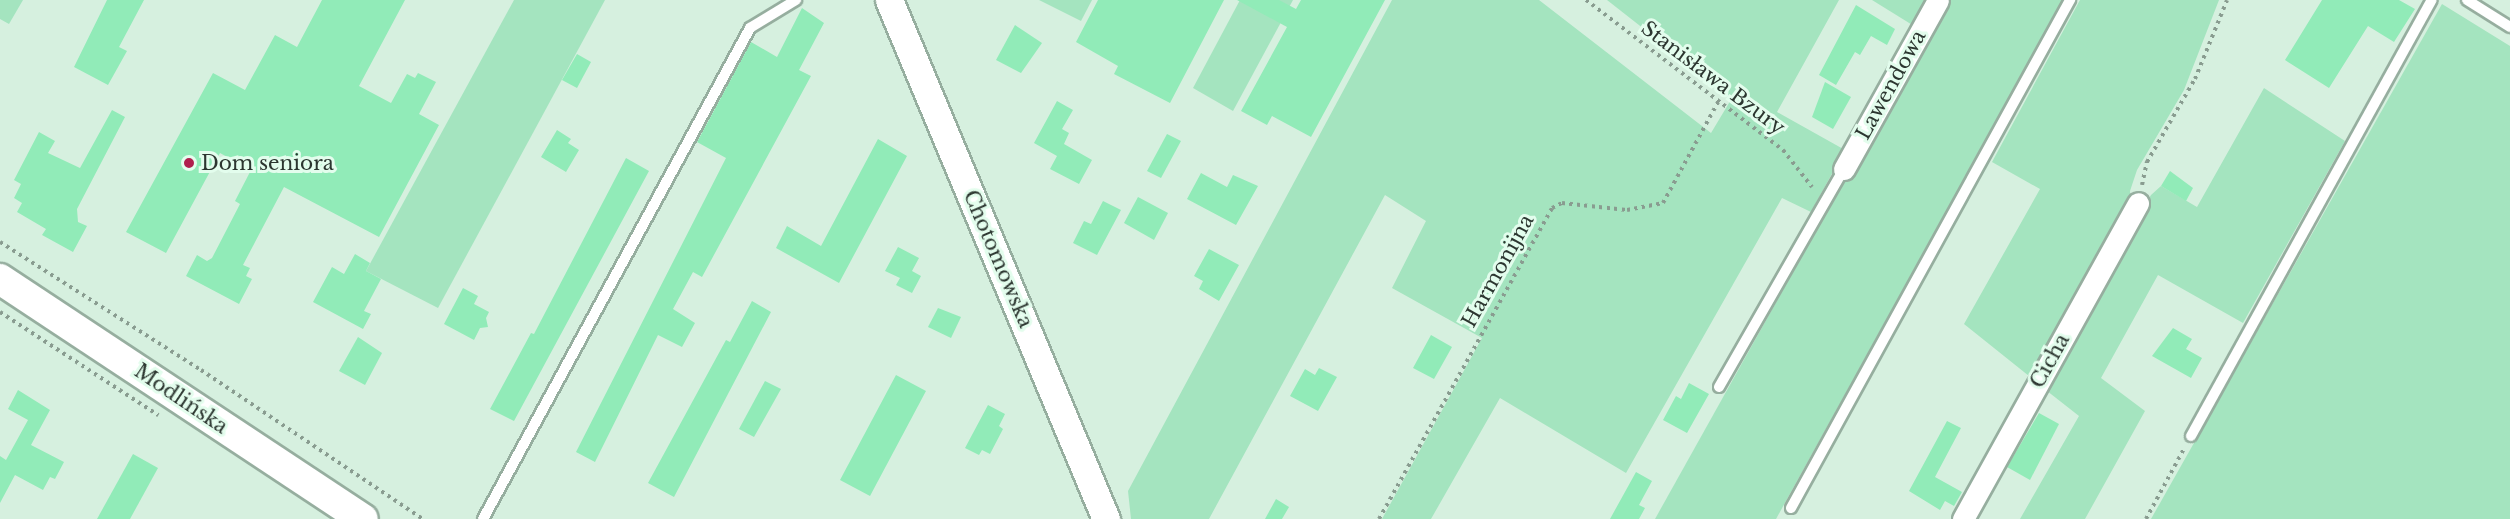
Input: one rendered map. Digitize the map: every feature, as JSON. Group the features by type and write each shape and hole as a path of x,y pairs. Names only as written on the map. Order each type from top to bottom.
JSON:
{"main road":[{"name":"Modlińska","path":"0,279 363,519"}],"street":[{"name":"Chotomowska","path":"889,0 1106,519"},
{"name":"Lawendowa","path":"1844,169 1938,0"},
{"name":"Cicha","path":"1963,519 2138,203"}],"lane":[{"path":"483,519 750,28 796,0"},
{"path":"1791,507 2070,0"},
{"path":"2191,436 2432,0"},
{"path":"2467,0 2510,27"},
{"path":"1719,387 1844,169"}],"path":[{"name":"Stanisława Bzury","path":"1587,0 1783,150 1812,187"},
{"path":"2138,203 2147,162 2195,79 2227,0"},
{"name":"Harmonijna","path":"1379,519 1552,208 1562,204 1628,210 1664,204 1718,102"},
{"path":"0,242 201,370 423,519"},
{"path":"0,312 166,420"},
{"path":"2146,519 2191,436"}],"green space":[{"path":"0,0 23,0 9,24 0,19"},
{"path":"514,0 605,0 438,308 366,271"},
{"path":"1039,0 1092,0 1081,21"},
{"path":"1240,0 1293,0 1233,111 1193,88"},
{"path":"1392,0 1539,0 1711,133 1732,98 1607,0 1839,0 1777,112 1845,150 1811,212 1782,198 1626,473 1500,398 1431,519 1382,519 1482,338 1392,288 1426,221 1385,195 1209,519 1131,519 1128,491"},
{"path":"1872,0 1928,0 1914,26"},
{"path":"1945,0 2064,0 1776,519 1655,519"},
{"path":"2080,0 2219,0 2184,90 2137,170 2130,191 2131,204 2034,380 1964,324 2040,189 1992,162"},
{"path":"2442,4 2510,46 2510,519 2151,519"},
{"path":"2264,88 2345,141 2243,323 2158,275 2101,378 2145,411 2085,519 2020,519 2079,416 2042,387 2151,195 2161,186 2197,207"}],"building":[{"path":"107,0 144,0 119,47 127,51 108,85 74,67"},
{"path":"322,0 405,0 359,86 391,103 407,74 415,78 418,73 436,82 419,114 439,125 379,237 284,187 243,265 250,268 246,276 252,279 239,304 186,276 197,255 207,261 212,258 240,204 235,201 251,170 220,153 166,253 126,232 213,73 245,90 275,35 297,47"},
{"path":"1098,0 1224,0 1170,103 1114,74 1118,66 1076,42"},
{"path":"1237,0 1279,0 1296,9 1301,0 1385,0 1311,137 1272,116 1267,125 1241,111 1287,27"},
{"path":"2322,0 2399,0 2415,9 2394,42 2368,26 2329,88 2285,60"},
{"path":"1856,5 1895,29 1887,45 1871,36 1860,55 1855,52 1836,85 1819,75"},
{"path":"802,8 824,23 799,70 811,76 702,277 693,272 673,309 695,323 682,347 658,335 595,462 576,452 726,158 697,142 751,42 777,57"},
{"path":"1015,25 1042,43 1021,73 996,60"},
{"path":"577,54 591,62 577,88 562,80"},
{"path":"1825,82 1851,97 1833,129 1812,117"},
{"path":"1057,101 1073,110 1062,129 1069,133 1064,144 1092,160 1079,184 1050,169 1057,156 1034,143"},
{"path":"112,110 125,117 77,209 78,222 87,226 73,252 42,235 46,229 17,212 22,203 14,198 21,184 14,180 39,132 55,141 48,153 80,168"},
{"path":"557,130 571,139 568,143 579,150 566,172 541,157"},
{"path":"1167,134 1181,141 1161,178 1147,171"},
{"path":"878,139 907,156 839,283 776,248 787,226 821,246"},
{"path":"626,158 649,171 514,421 490,409 531,333 534,334"},
{"path":"2170,171 2193,188 2186,201 2161,186"},
{"path":"1201,173 1227,187 1233,175 1258,186 1236,225 1187,199"},
{"path":"1138,197 1168,213 1154,240 1124,223"},
{"path":"1103,201 1121,210 1097,255 1073,243 1084,221 1091,224"},
{"path":"898,247 919,258 912,271 921,276 912,293 896,285 900,278 885,271"},
{"path":"1209,249 1239,265 1219,301 1199,289 1203,281 1194,276"},
{"path":"355,254 370,263 366,271 381,279 364,311 371,314 363,329 313,302 332,267 344,274"},
{"path":"463,288 478,296 474,304 489,312 486,318 488,327 480,328 474,340 444,324"},
{"path":"752,301 771,312 674,497 648,483 726,340 730,342"},
{"path":"938,308 961,317 951,338 928,327"},
{"path":"2173,328 2192,339 2186,349 2202,358 2191,378 2152,356"},
{"path":"1431,335 1452,347 1434,379 1413,368"},
{"path":"358,337 382,353 365,385 339,371"},
{"path":"1319,368 1337,377 1318,411 1290,396 1305,369 1315,375"},
{"path":"896,375 926,391 870,496 840,480"},
{"path":"765,381 781,389 754,437 739,429"},
{"path":"1689,383 1709,394 1687,433 1663,420 1676,396 1681,399"},
{"path":"18,390 50,410 31,445 64,462 55,479 50,477 43,490 15,475 0,503 0,456 6,460 28,420 8,409"},
{"path":"988,405 1005,414 999,426 1003,429 990,454 982,450 979,455 965,448"},
{"path":"2039,413 2059,424 2030,480 2007,467"},
{"path":"1947,421 1961,428 1935,477 1962,492 1954,506 1945,501 1940,510 1909,491"},
{"path":"133,454 158,468 130,519 97,519"},
{"path":"1636,472 1652,481 1639,505 1645,508 1639,519 1610,519"},
{"path":"1276,499 1289,507 1282,519 1265,519"}],"place":[{"name":"Dom seniora","path":"189,163"}]}
